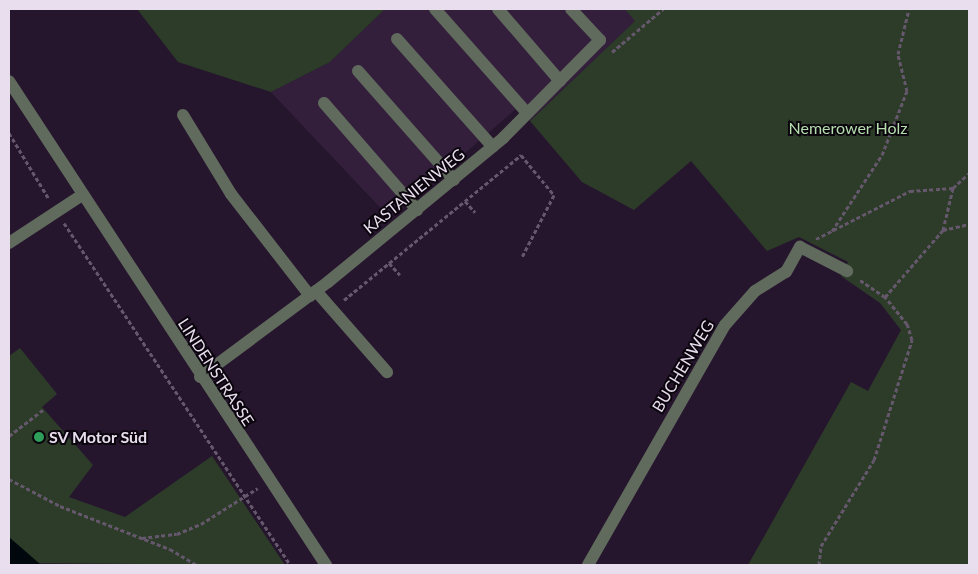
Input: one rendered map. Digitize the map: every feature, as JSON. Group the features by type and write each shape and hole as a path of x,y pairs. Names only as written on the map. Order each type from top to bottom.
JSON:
{"street":[{"path":"435,9 527,114"},
{"path":"498,9 560,81"},
{"name":"KASTANIENWEG","path":"200,377 313,293 417,210 498,142 527,114 600,40 571,9"},
{"path":"397,39 498,142"},
{"path":"358,71 454,180"},
{"name":"LINDENSTRASSE","path":"9,81 200,377 326,565"},
{"path":"324,104 417,210"},
{"path":"183,115 231,194 313,293 331,310 387,372"},
{"path":"9,243 82,195"},
{"path":"800,247 847,271"},
{"name":"BUCHENWEG","path":"588,565 726,325 755,291 786,272 800,247"}],"path":[{"path":"832,231 882,155 907,91 898,54 909,9"},
{"path":"9,133 57,211 290,565"},
{"path":"331,310 521,155 540,181 554,195 522,257"},
{"path":"885,297 943,230 953,188 969,173"},
{"path":"800,247 910,192 953,188"},
{"path":"465,201 475,212"},
{"path":"943,230 969,224"},
{"path":"389,263 400,275"},
{"path":"819,565 821,546 874,460 912,340 907,324 885,297 847,271"},
{"path":"9,436 44,409"},
{"path":"9,479 60,506 141,538 197,565"},
{"path":"141,538 177,534 244,497 268,480"}],"shaded area":[{"path":"385,9 625,9 636,20 530,121 517,108 390,218 271,92 330,62"},
{"path":"9,537 40,564 41,565 9,565"}],"green space":[{"path":"137,9 385,9 330,62 271,92 178,62"},
{"name":"Nemerower Holz","path":"625,9 969,9 969,565 748,565 851,382 868,391 901,330 880,303 841,276 848,262 799,237 767,251 691,161 634,210 582,182 530,121 635,21"},
{"path":"20,348 57,394 42,407 93,465 69,497 125,517 212,456 285,565 9,563 9,356"}],"place":[{"name":"SV Motor Süd","path":"39,437"}]}
